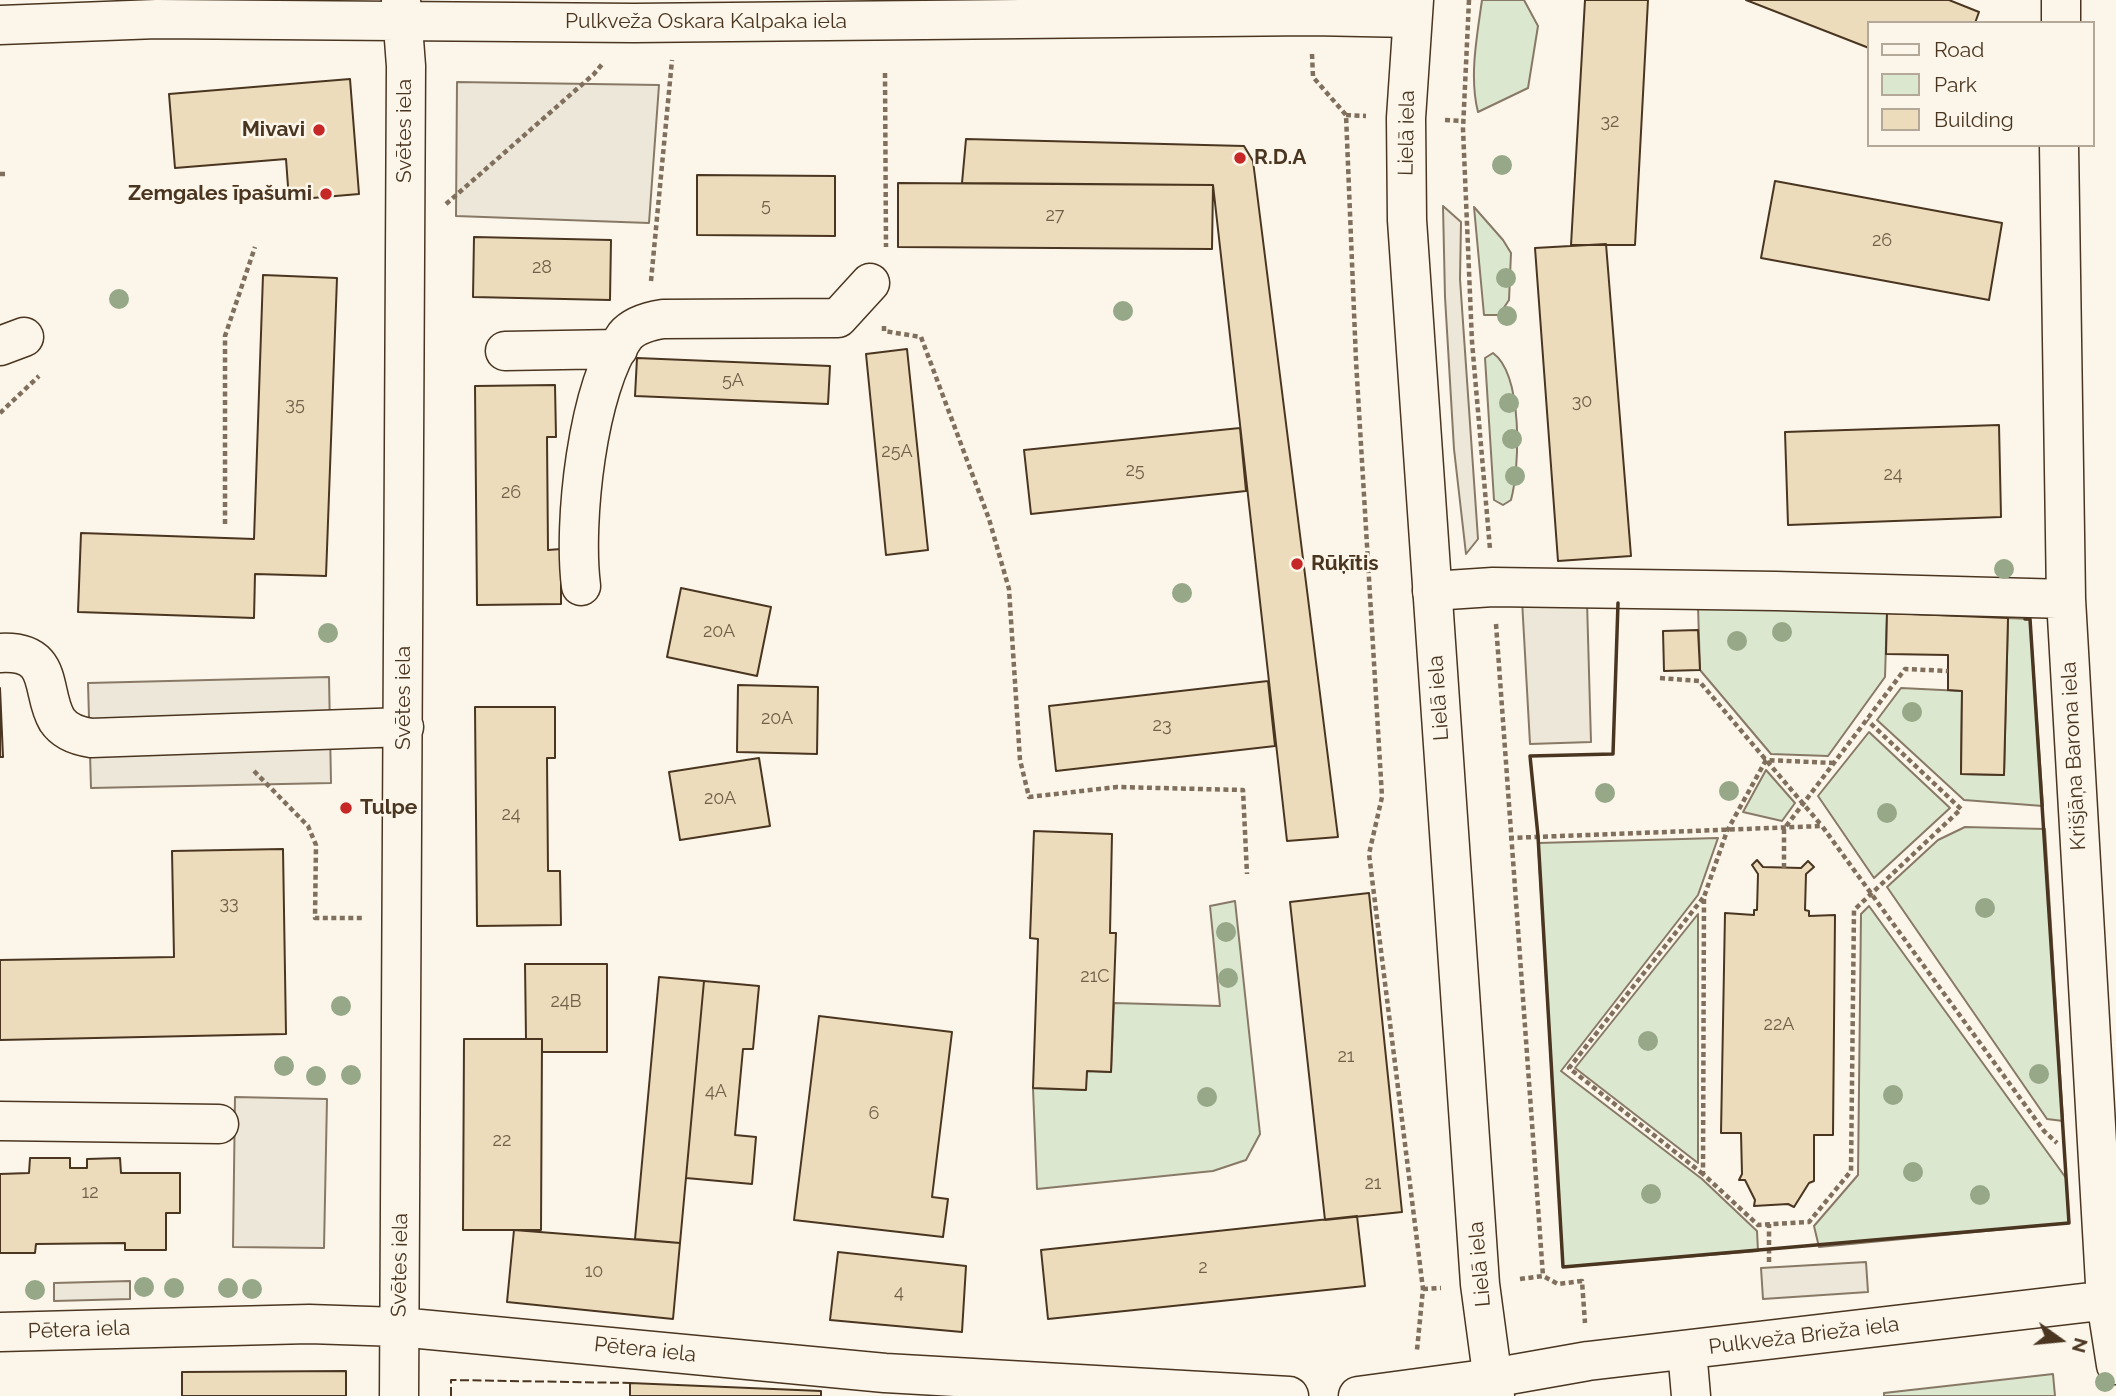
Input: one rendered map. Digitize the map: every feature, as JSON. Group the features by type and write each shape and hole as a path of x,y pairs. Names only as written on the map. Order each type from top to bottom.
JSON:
{"street":[{"path":"2061,0 2061,21"},
{"name":"Pulkveža Oskara Kalpaka iela","path":"0,25 156,9 401,11 634,23 1311,16 1413,9"},
{"name":"Lielā iela","path":"1413,9 1406,118 1407,220 1480,1284 1493,1387"},
{"name":"Svētes iela","path":"399,1396 406,66 401,11"},
{"name":"Krišjāņa Barona iela","path":"2059,147 2066,599 2116,1365"},
{"path":"581,586 578,561 586,453 605,374 626,334 647,322 838,318 878,268"},
{"path":"505,351 618,349"},
{"path":"1432,591 1493,587 2066,599"},
{"path":"0,653 12,652 30,658 46,679 57,720 74,735 90,738 404,727"},
{"path":"0,1121 219,1124"},
{"name":"Pulkveža Brieža iela","path":"1493,1387 1588,1361 2111,1300"},
{"name":"Pētera iela","path":"0,1332 309,1324 399,1326 885,1385 1289,1396"},
{"path":"1687,1350 1691,1396"},
{"path":"1358,1396 1417,1388 1493,1387"}],"path":[{"path":"1469,0 1462,129 1472,342 1493,587 1509,838 1543,1276"},
{"path":"649,294 677,22"},
{"path":"445,204 594,74 634,23"},
{"path":"878,268 885,73"},
{"path":"1313,77 1346,115 1356,360 1382,797 1369,854 1423,1289 1418,1321 1417,1388"},
{"path":"225,524 225,336 255,247"},
{"path":"884,321 884,331 921,337 989,519 1009,589 1020,760 1029,797 1117,787 1243,790 1247,874"},
{"path":"0,413 39,376"},
{"path":"1784,868 1784,829 1905,669 1948,671"},
{"path":"1660,678 1699,681 1822,826 2044,1130 2057,1143"},
{"path":"1704,897 1569,1068 1703,1174 1758,1225 1809,1222 1851,1171 1854,910 1870,892 1961,809 1867,720"},
{"path":"218,734 308,826 316,845 315,918 364,918"},
{"path":"1766,760 1834,763"},
{"path":"1703,1174 1704,897 1727,831 1766,760"},
{"path":"1509,838 1822,826"},
{"path":"1769,1224 1769,1262"}],"green space":[{"path":"1482,0 1524,0 1538,26 1528,88 1478,112 1474,71"},
{"path":"1474,207 1511,253 1509,300 1499,315 1484,315"},
{"path":"1493,353 1503,364 1510,380 1517,422 1514,485 1511,500 1503,505 1494,500 1485,358"},
{"path":"1698,606 1887,613 1885,677 1828,756 1771,754 1700,670"},
{"path":"2008,618 2030,619 2043,806 1964,800 1877,720 1901,688 1962,691 1961,774 2004,775"},
{"path":"1869,732 1950,808 1874,878 1818,796"},
{"path":"1766,770 1795,803 1782,821 1743,812"},
{"path":"1965,827 2045,829 2063,1121 2047,1119 1887,887 1938,840"},
{"path":"1718,838 1698,895 1561,1071 1702,1179 1757,1231 1758,1251 1563,1267 1538,843"},
{"path":"1235,901 1260,1134 1246,1160 1213,1171 1037,1189 1033,1088 1085,1090 1087,1071 1111,1072 1114,1003 1220,1006 1210,906"},
{"path":"1869,906 2066,1178 2069,1223 1819,1247 1814,1226 1858,1175 1861,914"},
{"path":"1698,914 1698,1163 1575,1068"},
{"path":"2053,1374 2055,1396 1884,1396 1884,1393"}],"shaded area":[{"path":"457,82 659,85 649,223 456,216"},
{"path":"1443,206 1461,222 1460,279 1478,539 1466,554 1454,449 1445,297"},
{"path":"1522,600 1587,602 1591,742 1530,744"},
{"path":"329,677 331,783 91,788 88,683"},
{"path":"235,1097 327,1099 324,1248 233,1247"},
{"path":"1866,1262 1868,1292 1763,1299 1761,1268"},
{"path":"130,1281 130,1299 54,1301 54,1283"}],"building":[{"path":"1585,0 1648,0 1635,245 1571,245"},
{"path":"1746,0 1949,0 1979,12 1976,21 1868,21 1868,48"},
{"path":"350,79 359,194 289,200 286,159 175,168 169,94"},
{"path":"966,139 1244,146 1253,161 1338,837 1287,841 1213,185 962,183"},
{"path":"697,175 835,176 835,236 697,235"},
{"path":"1775,181 2002,223 1989,300 1761,258"},
{"path":"898,183 1213,185 1212,249 898,247"},
{"path":"474,237 611,240 610,300 473,297"},
{"path":"1606,244 1631,556 1558,561 1535,248"},
{"path":"263,275 337,278 326,576 255,574 254,618 78,612 81,533 254,539"},
{"path":"907,349 928,550 886,555 866,354"},
{"path":"637,358 830,366 828,404 635,396"},
{"path":"555,385 556,437 547,437 548,550 561,549 561,604 477,605 475,386"},
{"path":"1999,425 2001,517 1788,525 1785,432"},
{"path":"1240,428 1246,491 1031,514 1024,450"},
{"path":"681,588 771,607 757,676 667,657"},
{"path":"1887,613 2008,618 2004,775 1961,774 1962,691 1948,690 1948,655 1886,654"},
{"path":"1698,630 1700,670 1664,671 1663,631"},
{"path":"1268,681 1275,746 1056,771 1049,706"},
{"path":"738,685 818,687 817,754 737,752"},
{"path":"0,688 3,757 0,757"},
{"path":"475,707 555,707 555,758 547,758 548,871 560,871 561,925 477,926"},
{"path":"759,758 770,826 680,840 669,772"},
{"path":"1034,831 1112,834 1110,933 1116,933 1111,1072 1087,1071 1086,1090 1033,1088 1038,939 1030,938"},
{"path":"283,849 286,1034 0,1040 0,960 174,957 172,851"},
{"path":"1757,860 1763,867 1801,868 1808,861 1814,867 1806,874 1805,910 1809,911 1809,916 1835,915 1833,1135 1814,1135 1814,1181 1809,1183 1794,1207 1788,1204 1754,1206 1755,1200 1745,1180 1739,1180 1742,1174 1741,1133 1721,1133 1725,913 1754,915 1754,910 1757,910 1758,874 1752,865"},
{"path":"1369,893 1402,1212 1325,1220 1290,902"},
{"path":"525,964 607,964 607,1052 542,1052 542,1039 526,1039"},
{"path":"659,977 704,981 680,1243 635,1239"},
{"path":"704,981 759,986 753,1049 743,1049 735,1135 756,1137 752,1184 686,1178"},
{"path":"819,1016 952,1032 932,1197 948,1199 943,1237 794,1220"},
{"path":"464,1039 542,1039 541,1230 463,1230"},
{"path":"30,1158 70,1158 70,1168 87,1168 87,1159 120,1158 121,1173 180,1173 180,1213 166,1213 166,1250 125,1250 125,1243 36,1244 35,1253 0,1253 0,1174 29,1173"},
{"path":"1357,1216 1365,1286 1048,1319 1041,1250"},
{"path":"514,1230 680,1243 673,1319 507,1302"},
{"path":"838,1252 966,1266 962,1332 830,1320"},
{"path":"346,1371 346,1396 182,1396 182,1372"},
{"path":"630,1383 821,1391 821,1396 630,1396"}],"fence":[{"path":"451,1396 451,1380 630,1383"}],"wall":[{"path":"1618,603 1613,754 1530,756 1538,836 1563,1267 2069,1223 2030,619 2025,619"}],"place":[{"name":"Mivavi","path":"319,130"},
{"name":"R.D.A","path":"1240,158"},
{"name":"Zemgales īpašumi","path":"326,194"},
{"name":"Rūķītis","path":"1297,564"},
{"name":"Tulpe","path":"346,808"}]}
